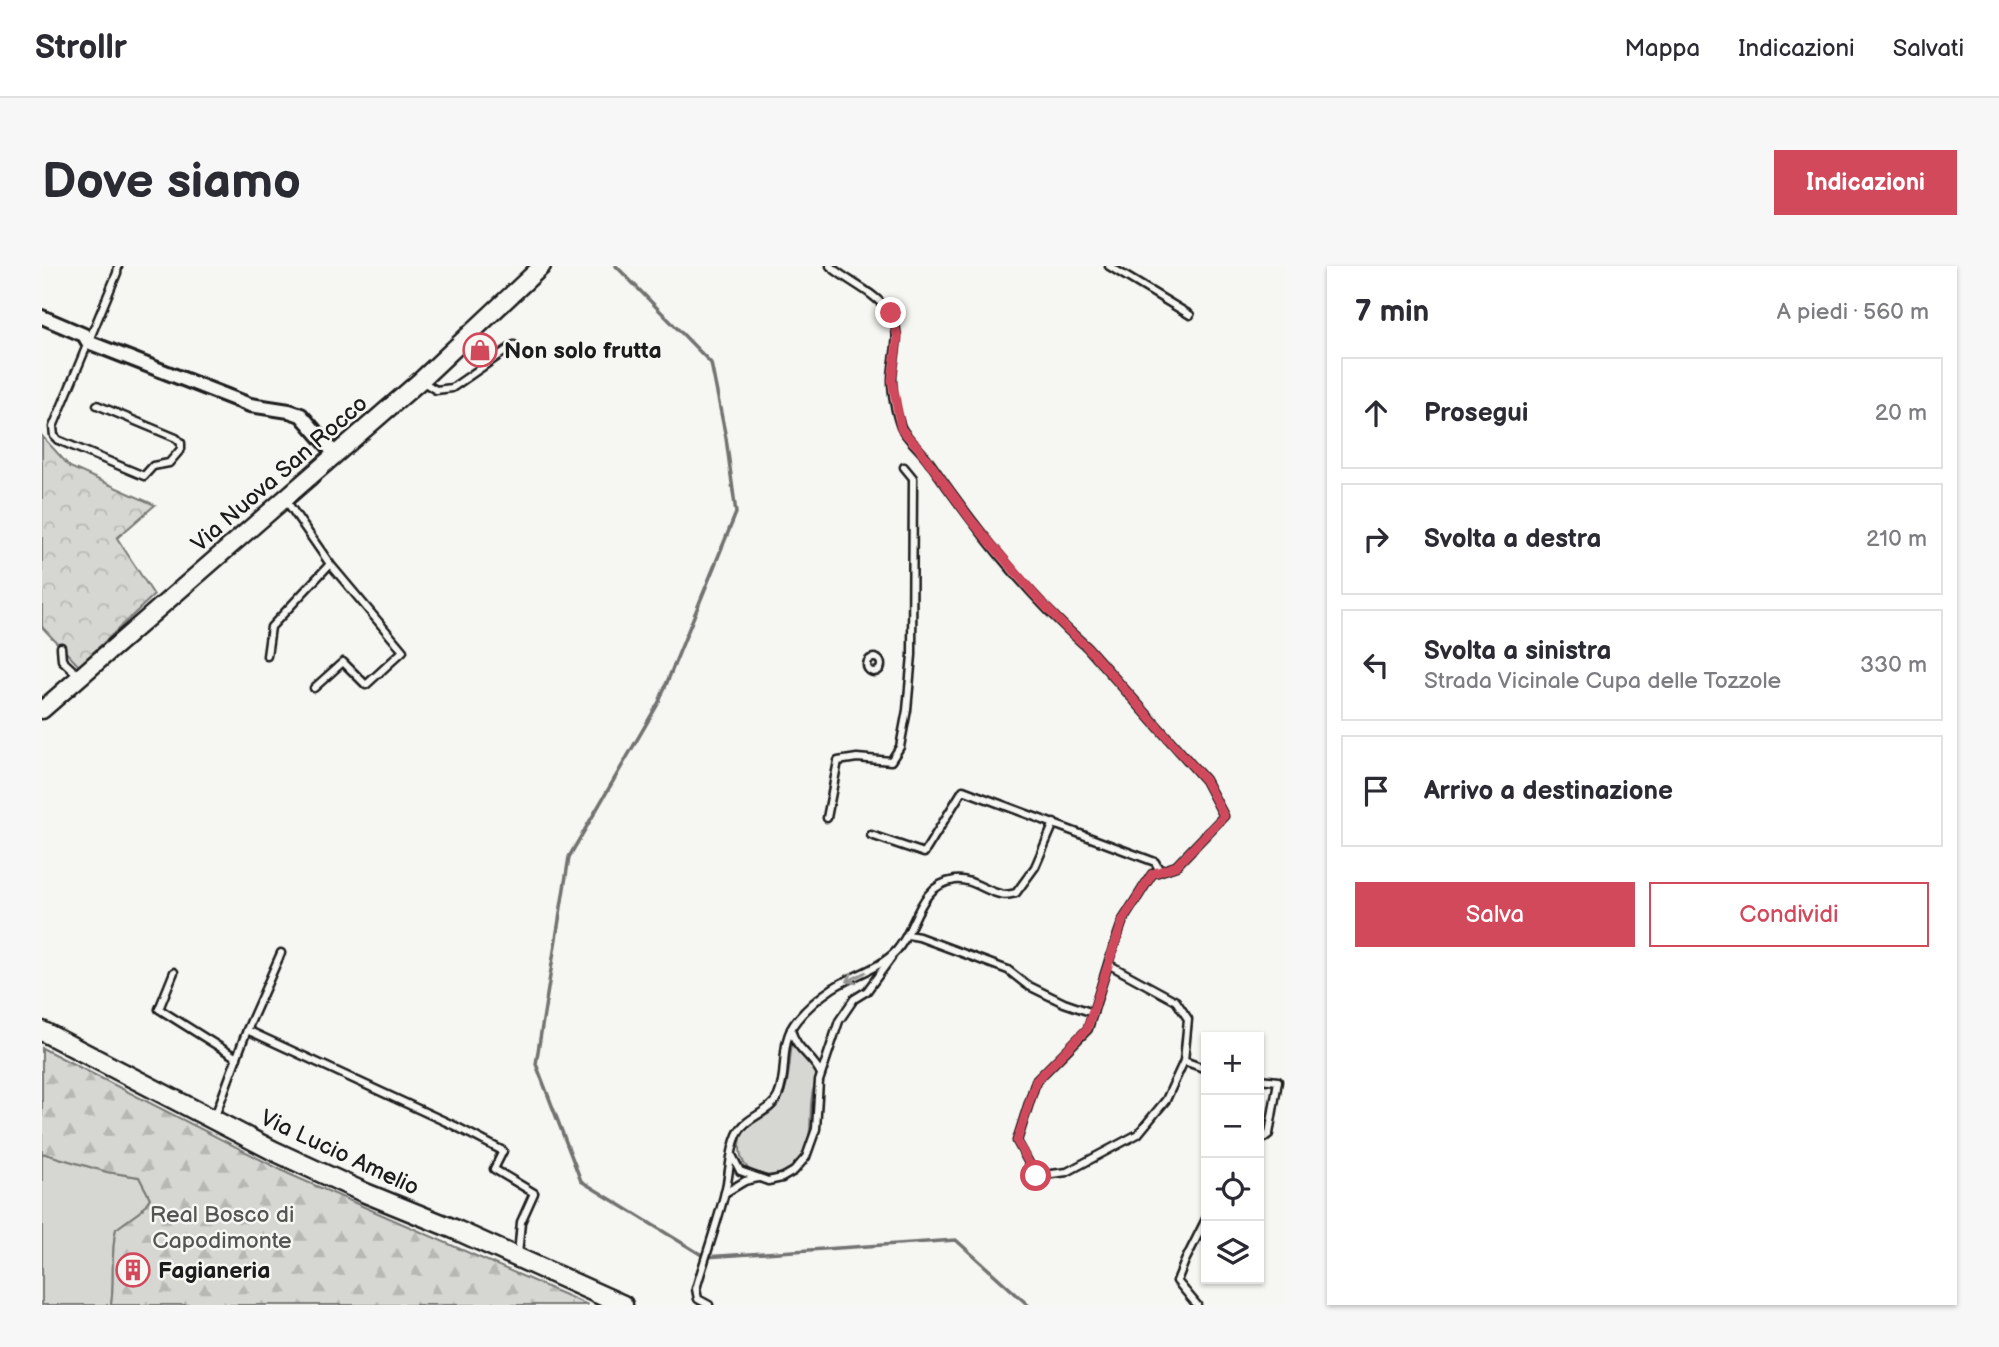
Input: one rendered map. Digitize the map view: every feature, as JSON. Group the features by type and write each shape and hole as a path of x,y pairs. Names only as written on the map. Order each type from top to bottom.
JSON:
{"main road":[{"name":"Via Nuova San Rocco","path":"42,710 421,380 537,270"},
{"name":"Via Lucio Amelio","path":"42,1031 363,1192 454,1229 623,1305"}],"street":[{"path":"42,317 84,335 88,342 250,405 301,415 335,454"}],"lane":[{"path":"97,405 176,438 181,443 181,449 169,463 153,466 144,476 54,436 54,427 118,266"},
{"path":"830,266 891,313 898,337 893,388 901,429 918,447 971,520 1034,594 1087,647 1205,780 1224,816 1176,866 1152,874 1123,920 1108,964 1093,1013 1087,1029 1036,1081 1017,1141 1036,1176 1068,1172 1138,1135 1166,1100 1184,1061 1188,1019 1176,1001 1108,964"},
{"path":"1109,266 1190,315"},
{"path":"421,380 436,390 452,388 514,345"},
{"path":"828,818 838,761 858,758 891,761 900,747 907,710 912,655 913,478 904,467"},
{"path":"284,499 330,564 403,651 366,685 343,662 314,688"},
{"path":"267,656 271,627 330,564"},
{"path":"61,647 62,660 81,677"},
{"path":"871,835 924,853 963,790 1155,862 1160,871"},
{"path":"895,952 878,965 833,988 797,1019 783,1055 783,1077 777,1099 767,1109 752,1116 737,1132 732,1150 740,1171 768,1181 782,1178 794,1171 806,1157 816,1129 816,1099 821,1074 839,1021 854,999 867,991 908,935 917,910 935,887 956,879 978,884 1002,895 1016,893 1035,867 1054,823"},
{"path":"908,935 1008,970 1027,985 1064,1003 1093,1013"},
{"path":"214,1119 247,1030 281,953"},
{"path":"174,972 159,1009 237,1058"},
{"path":"791,1029 798,1047 816,1061 821,1074"},
{"path":"247,1030 456,1126 503,1151 494,1169 534,1193 521,1222 517,1259"},
{"path":"1184,1061 1201,1067"},
{"path":"1264,1080 1278,1081 1269,1134 1264,1138"},
{"path":"709,1305 698,1299 695,1289 725,1193 733,1157"},
{"path":"725,1193 745,1181 758,1178"},
{"path":"1198,1305 1177,1281 1205,1221"}],"green space":[{"path":"42,436 70,467 155,505 117,538 154,595 79,666 42,627"},
{"path":"792,1042 812,1062 816,1073 808,1142 799,1161 790,1169 778,1174 756,1174 742,1158 742,1137 748,1126 769,1114 783,1095"},
{"name":"Real Bosco di Capodimonte","path":"42,1048 289,1174 588,1305 111,1305 116,1229 142,1210 150,1198 139,1177 107,1172 42,1153"},
{"path":"42,1153 107,1172 139,1177 150,1198 142,1210 116,1229 111,1305 42,1305"}],"waterway":[{"path":"616,266 711,363 726,438 736,513 659,702 569,857 536,1064 581,1181 705,1257 956,1240 1028,1305"}],"place":[{"name":"Non solo frutta","path":"480,350"},
{"name":"Fagianeria","path":"133,1270"}],"route":[{"path":"891,313 898,337 892,380 901,429 918,447 971,520 1034,594 1087,647 1205,780 1224,816 1176,866 1152,874 1123,920 1087,1029 1036,1081 1017,1141 1036,1176"}]}
